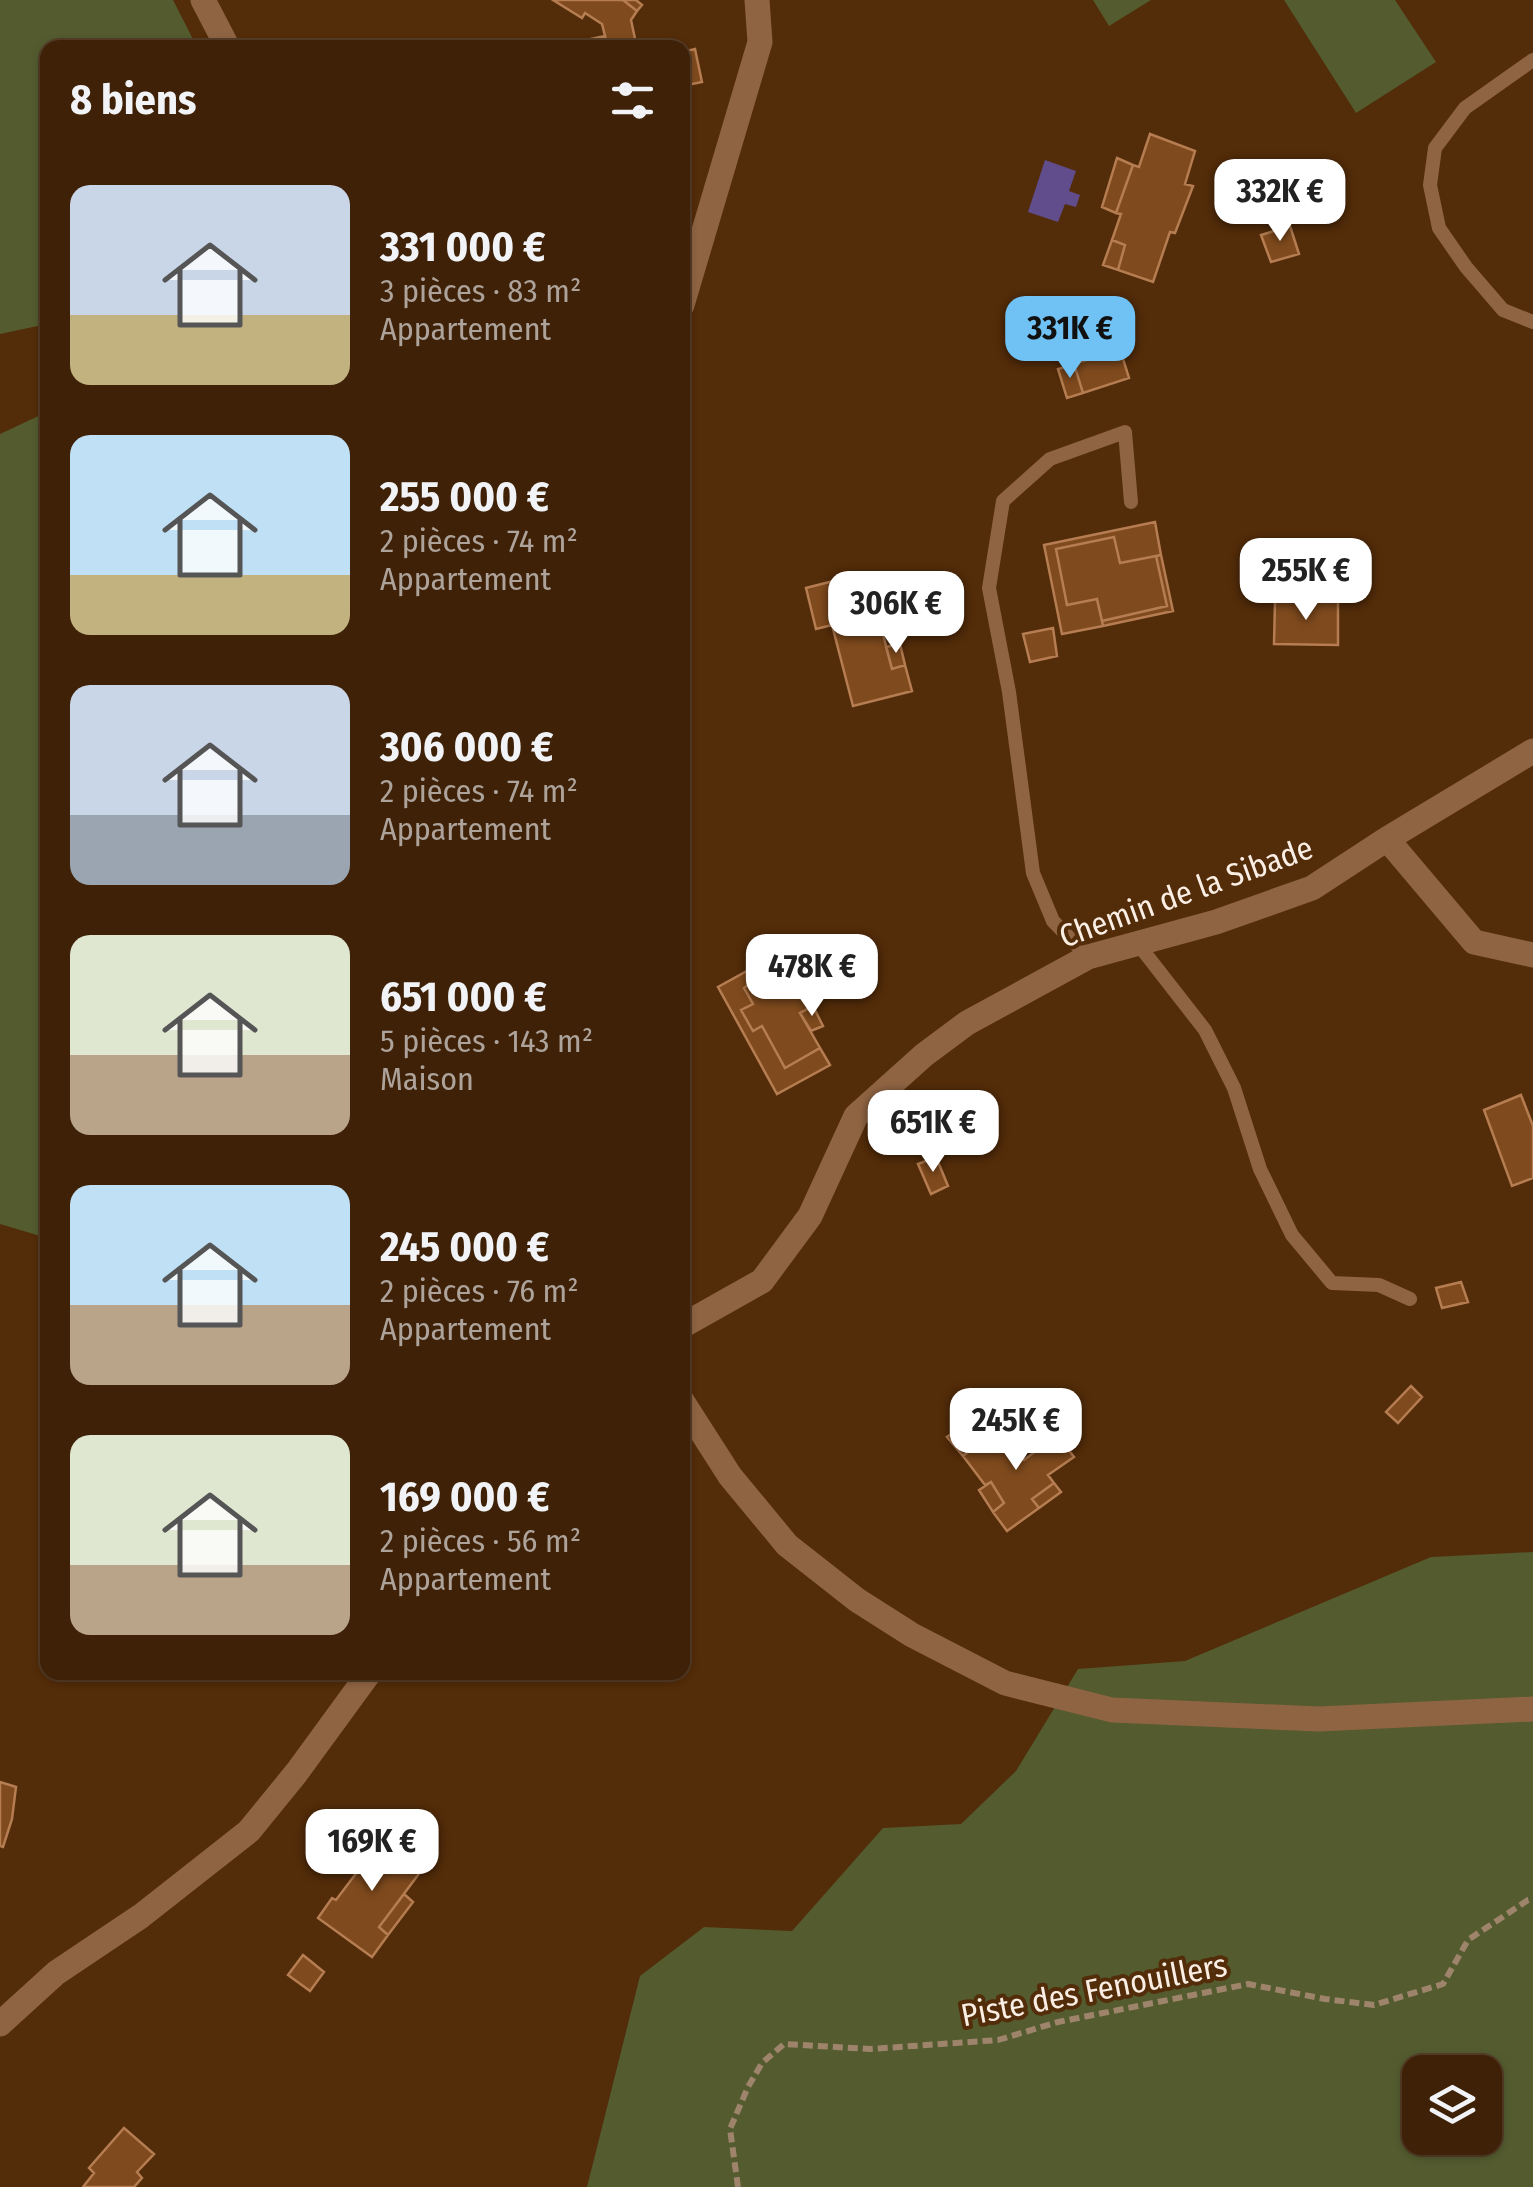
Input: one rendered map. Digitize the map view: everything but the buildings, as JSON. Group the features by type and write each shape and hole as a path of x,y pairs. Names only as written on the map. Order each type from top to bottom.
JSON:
{"street":[{"path":"204,0 224,40"},
{"path":"690,278 760,42 757,0"},
{"name":"Chemin de la Sibade","path":"690,1322 762,1281 810,1216 856,1116 924,1055 967,1024 1088,957 1216,922 1312,888 1533,751"},
{"path":"1387,839 1474,942 1533,955"},
{"path":"690,1414 730,1476 787,1545 857,1600 912,1635 1006,1683 1112,1710 1319,1718 1533,1710"},
{"path":"0,2024 56,1973 140,1916 249,1830 364,1680"}],"lane":[{"path":"1533,60 1465,108 1435,148 1430,186 1439,228 1466,267 1503,310 1533,322"},
{"path":"1088,957 1054,921 1033,872 1009,692 989,588 1003,501 1050,458 1126,432 1131,502"},
{"path":"1138,944 1205,1030 1234,1088 1260,1168 1292,1236 1332,1283 1380,1285 1410,1299"}],"path":[{"name":"Piste des Fenouillers","path":"738,2187 730,2129 762,2063 784,2044 870,2049 998,2040 1058,2022 1248,1984 1374,2005 1443,1984 1468,1940 1533,1899"}],"green space":[{"path":"0,0 173,0 193,40 40,40 40,325 0,334"},
{"path":"1093,0 1151,0 1109,26"},
{"path":"1284,0 1395,0 1436,62 1356,113"},
{"path":"40,415 40,1236 0,1224 0,434"},
{"path":"1533,1552 1533,2187 587,2187 640,1976 704,1927 792,1931 883,1828 961,1824 1016,1771 1078,1669 1185,1661 1431,1557"}],"shaded area":[{"path":"1045,160 1076,171 1069,191 1080,195 1076,207 1065,204 1058,222 1028,212"}]}
